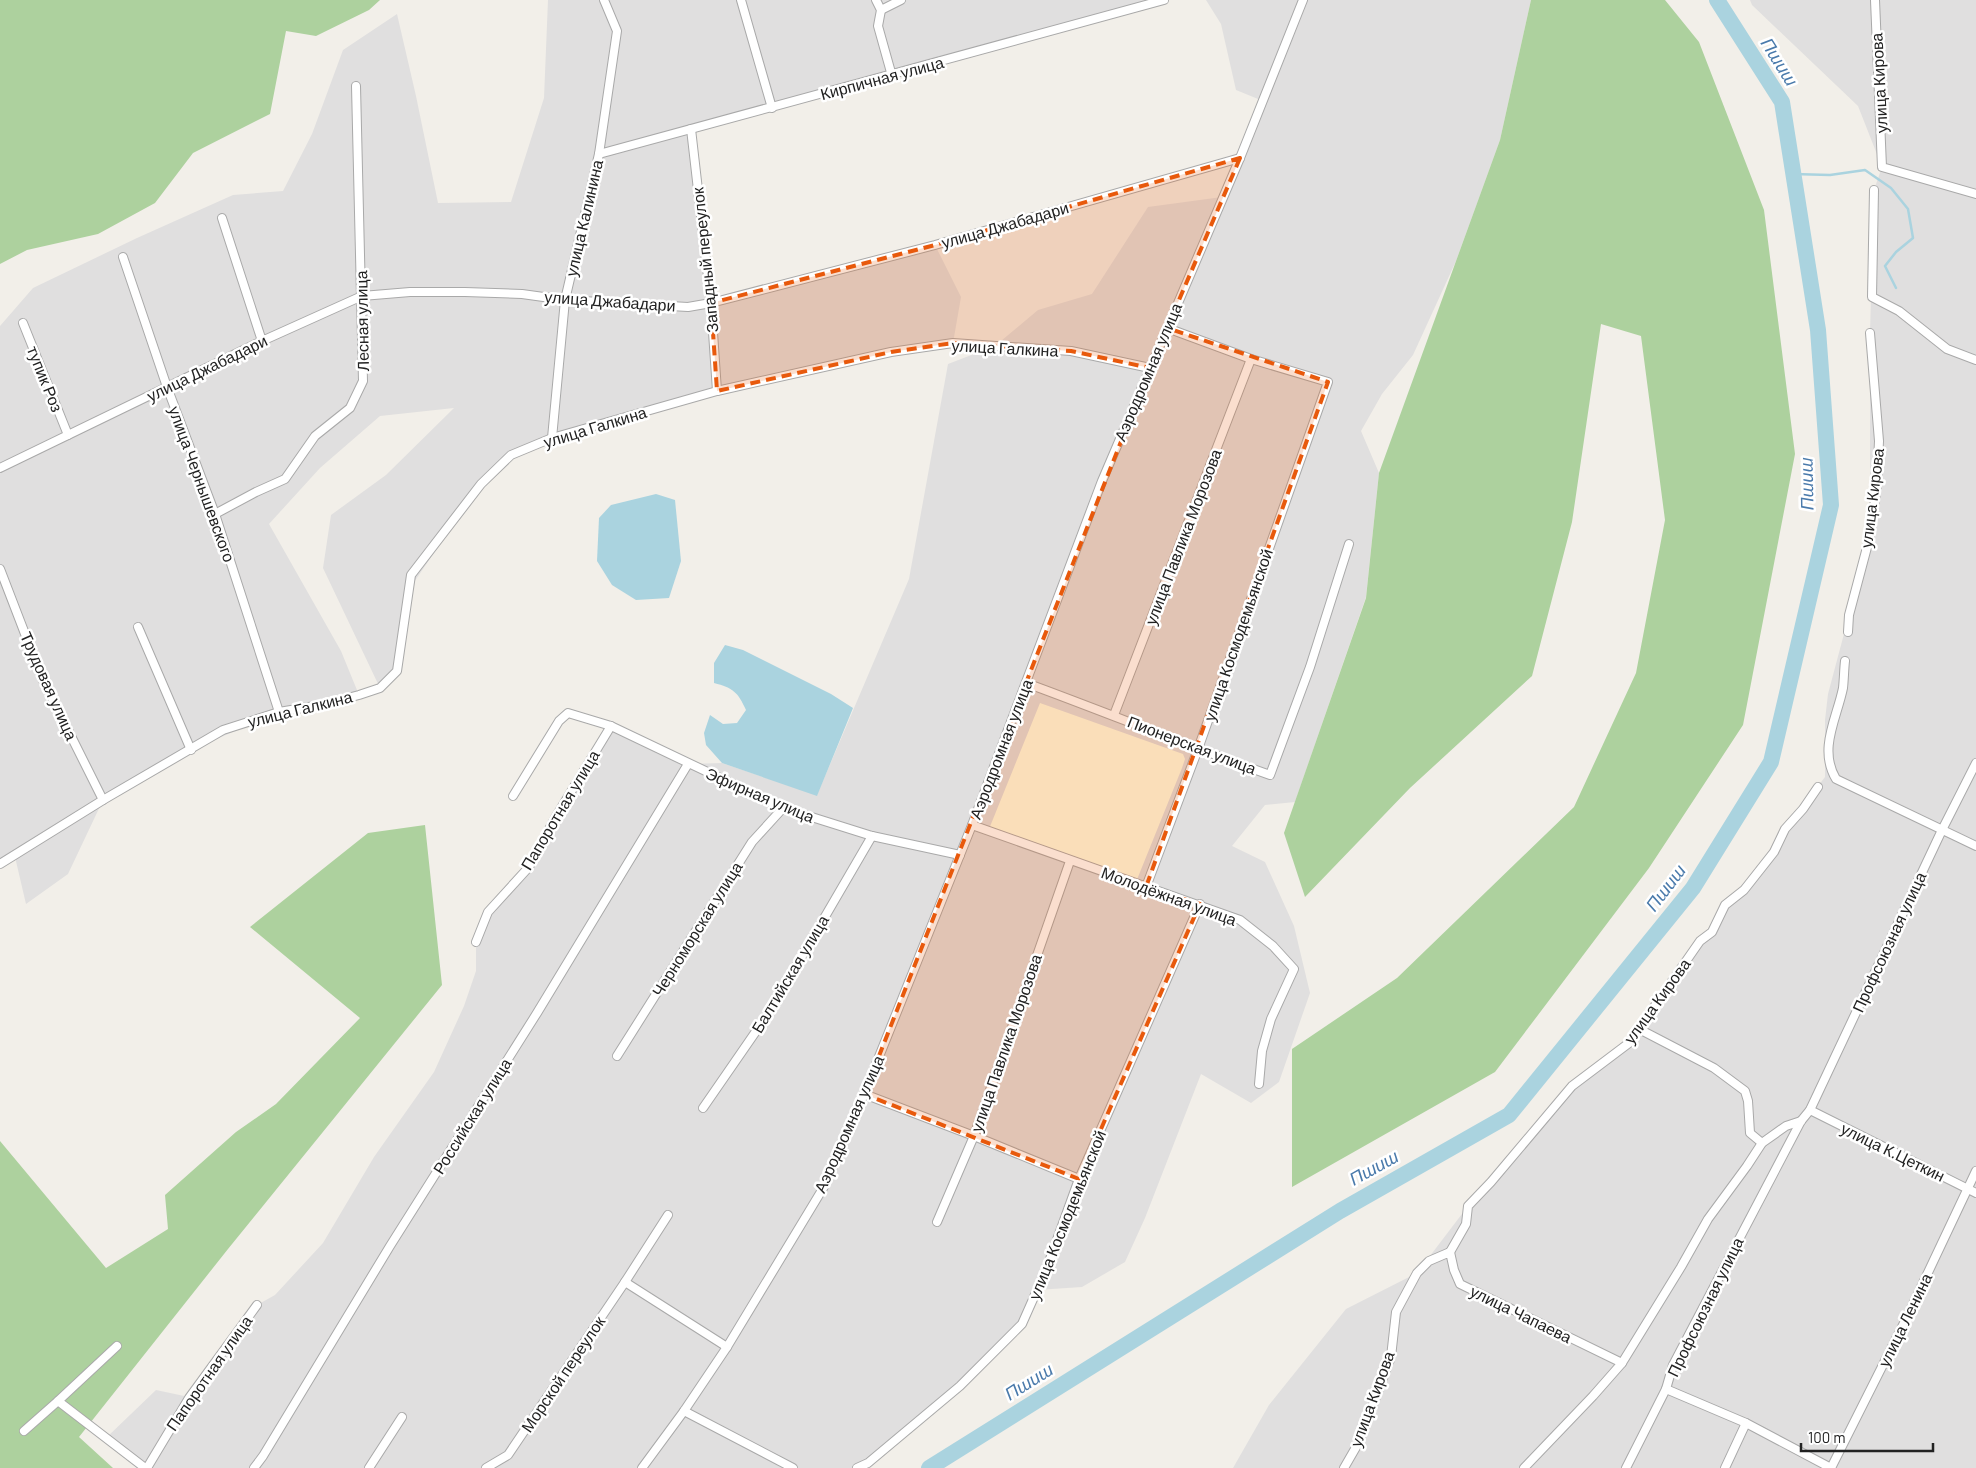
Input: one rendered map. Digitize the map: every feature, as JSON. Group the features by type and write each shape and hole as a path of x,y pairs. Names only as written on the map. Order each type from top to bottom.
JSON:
{"street":[{"name":"улица Калинина","path":"552,438 565,300 599,154 617,31 604,0"},
{"path":"740,0 772,108"},
{"path":"876,0 881,10 878,26 892,76"},
{"path":"881,10 901,0"},
{"name":"Кирпичная улица","path":"599,154 892,76 1164,0"},
{"name":"Аэродромная улица","path":"642,1468 684,1411 727,1347 825,1185 864,1094 972,825 1102,481 1240,158 1303,0"},
{"name":"улица Кирова","path":"1875,0 1882,167 1976,194"},
{"name":"Лесная улица","path":"215,514 285,479 315,436 350,408 363,381 356,86"},
{"name":"Западный переулок","path":"692,129 711,303 716,391"},
{"name":"улица Джабадари","path":"0,468 262,341 362,296 410,292 465,292 522,294 565,300 688,307 711,303 935,245 1240,158"},
{"path":"1874,190 1872,297 1899,311 1947,349 1976,360"},
{"path":"222,218 262,341"},
{"name":"улица Чернышевского","path":"122,257 167,387 215,514 279,712"},
{"name":"тупик Роз","path":"23,323 68,435"},
{"path":"1167,328 1251,359"},
{"name":"улица Кирова","path":"1848,632 1849,615 1870,536 1877,485 1879,441 1870,333"},
{"name":"улица Галкина","path":"0,864 103,800 223,730 279,712 321,705 359,695 380,688 390,680 397,671 411,575 481,484 511,455 552,438 716,391 890,352 953,343 1071,351 1150,368"},
{"name":"улица Космодемьянской","path":"1146,887 1198,749 1328,382 1251,359"},
{"name":"улица Павлика Морозова","path":"1114,715 1251,359"},
{"name":"Пионерская улица","path":"1026,683 1270,775 1310,667 1350,544"},
{"name":"Трудовая улица","path":"0,569 42,678 103,800"},
{"path":"138,627 191,750"},
{"path":"1845,661 1843,688 1832,727 1828,750 1829,768 1836,778 1976,846"},
{"name":"Эфирная улица","path":"512,796 559,721 568,713 611,726 783,808 872,836 960,855"},
{"name":"Папоротная улица","path":"476,942 488,912 529,867 555,818 611,726"},
{"name":"Профсоюзная улица","path":"1626,1468 1666,1389 1673,1365 1801,1121 1810,1110 1976,762"},
{"name":"Российская улица","path":"254,1468 390,1246 538,1013 688,764"},
{"name":"улица Кирова","path":"1344,1468 1359,1442 1391,1357 1396,1312 1417,1273 1429,1261 1450,1252 1466,1224 1468,1206 1524,1144 1572,1086 1629,1043 1700,941 1712,932 1725,905 1744,890 1774,852 1785,829 1803,809 1818,787"},
{"name":"Черноморская улица","path":"617,1056 752,842 783,808"},
{"name":"Молодёжная улица","path":"972,825 1070,861 1200,904 1240,920 1273,946 1294,970 1271,1019 1262,1051 1259,1084"},
{"name":"Балтийская улица","path":"703,1108 770,1011 872,836"},
{"name":"улица Павлика Морозова","path":"937,1222 974,1136 1070,861"},
{"name":"улица Космодемьянской","path":"857,1468 868,1463 960,1386 1022,1324 1046,1270 1079,1180 1200,904"},
{"path":"1639,1029 1714,1068 1745,1091 1748,1102 1750,1132 1762,1143"},
{"path":"864,1094 974,1136 1079,1180"},
{"name":"улица К.Цеткин","path":"1810,1110 1976,1193"},
{"name":"Профсоюзная улица","path":"1524,1468 1594,1396 1622,1363 1708,1219 1762,1143 1786,1126 1801,1121"},
{"name":"улица Ленина","path":"1831,1468 1906,1319 1976,1171"},
{"path":"668,1215 625,1282 727,1347"},
{"name":"улица Чапаева","path":"1450,1252 1454,1270 1460,1284 1622,1363"},
{"name":"Морской переулок","path":"486,1468 508,1455 625,1282"},
{"name":"Папоротная улица","path":"146,1468 188,1398 257,1305"},
{"path":"24,1431 58,1402 117,1346"},
{"path":"1666,1389 1746,1423 1831,1468"},
{"path":"58,1402 146,1468"},
{"path":"684,1411 794,1468"},
{"path":"369,1468 402,1417"},
{"path":"1725,1468 1746,1423"}],"highlighted area":[{"path":"1240,158 1167,328 1328,382 1146,887 1200,904 1079,1179 864,1094 1150,368 1071,351 953,343 891,352 717,391 711,303 935,245"}],"shaded area":[{"path":"548,0 1164,0 692,129 711,303 935,245 961,297 953,343 717,391 519,451 481,484 408,591 400,659 380,688 323,568 331,515 386,475 454,408 380,416 320,468 269,524 341,651 359,695 279,712 191,750 103,800 68,874 26,904 15,857 0,862 0,326 33,288 137,238 233,195 283,191 312,134 343,50 397,14 438,203 511,202 544,98"},
{"path":"1206,0 1531,0 1500,140 1456,261 1413,355 1382,394 1361,431 1379,473 1366,597 1295,802 1265,805 1232,846 1265,862 1294,926 1310,993 1279,1082 1251,1103 1201,1074 1145,1218 1125,1262 1082,1287 1037,1290 1022,1324 960,1386 857,1468 145,1468 106,1438 156,1390 189,1397 257,1305 275,1295 323,1243 374,1157 434,1072 464,1006 476,971 476,942 488,912 529,867 611,726 688,764 722,763 817,795 909,579 948,364 995,346 1038,310 1092,294 1148,207 1222,197 1263,101 1236,90 1221,24"},
{"path":"1750,0 1976,0 1976,1468 1233,1468 1269,1405 1346,1309 1417,1273 1468,1206 1572,1086 1629,1043 1700,941 1825,777 1825,720 1828,694 1870,536 1870,333 1874,190 1882,167 1858,106 1752,5"},
{"path":"1040,703 1183,754 1185,759 1182,768 1136,882 989,829"}],"green space":[{"path":"0,0 380,0 369,10 316,36 286,31 270,114 193,153 155,203 98,234 27,250 0,264"},
{"path":"1531,0 1665,0 1699,42 1764,210 1795,454 1743,725 1649,868 1495,1072 1292,1187 1292,1049 1397,978 1574,807 1636,673 1665,520 1641,336 1601,324 1572,522 1532,676 1410,788 1305,897 1284,833 1366,598 1379,473 1500,140"},
{"path":"425,825 442,985 228,1249 79,1437 113,1468 0,1468 0,1141 106,1268 168,1229 165,1195 236,1132 276,1104 360,1018 250,927 368,833"}],"water":[{"path":"656,494 675,500 681,561 669,598 636,600 612,585 597,561 599,518 611,505"},
{"path":"725,645 743,650 831,694 853,708 817,796 722,763 706,745 704,733 710,715 723,724 737,723 746,710 734,692 714,683 714,663"}],"waterway":[{"name":"Пшиш","path":"929,1468 1340,1211 1509,1115 1693,888 1771,762 1831,505 1818,330 1782,102 1717,0"},
{"path":"1793,174 1830,175 1865,170 1891,188 1908,209 1913,238 1896,252 1885,266 1896,288"}]}
